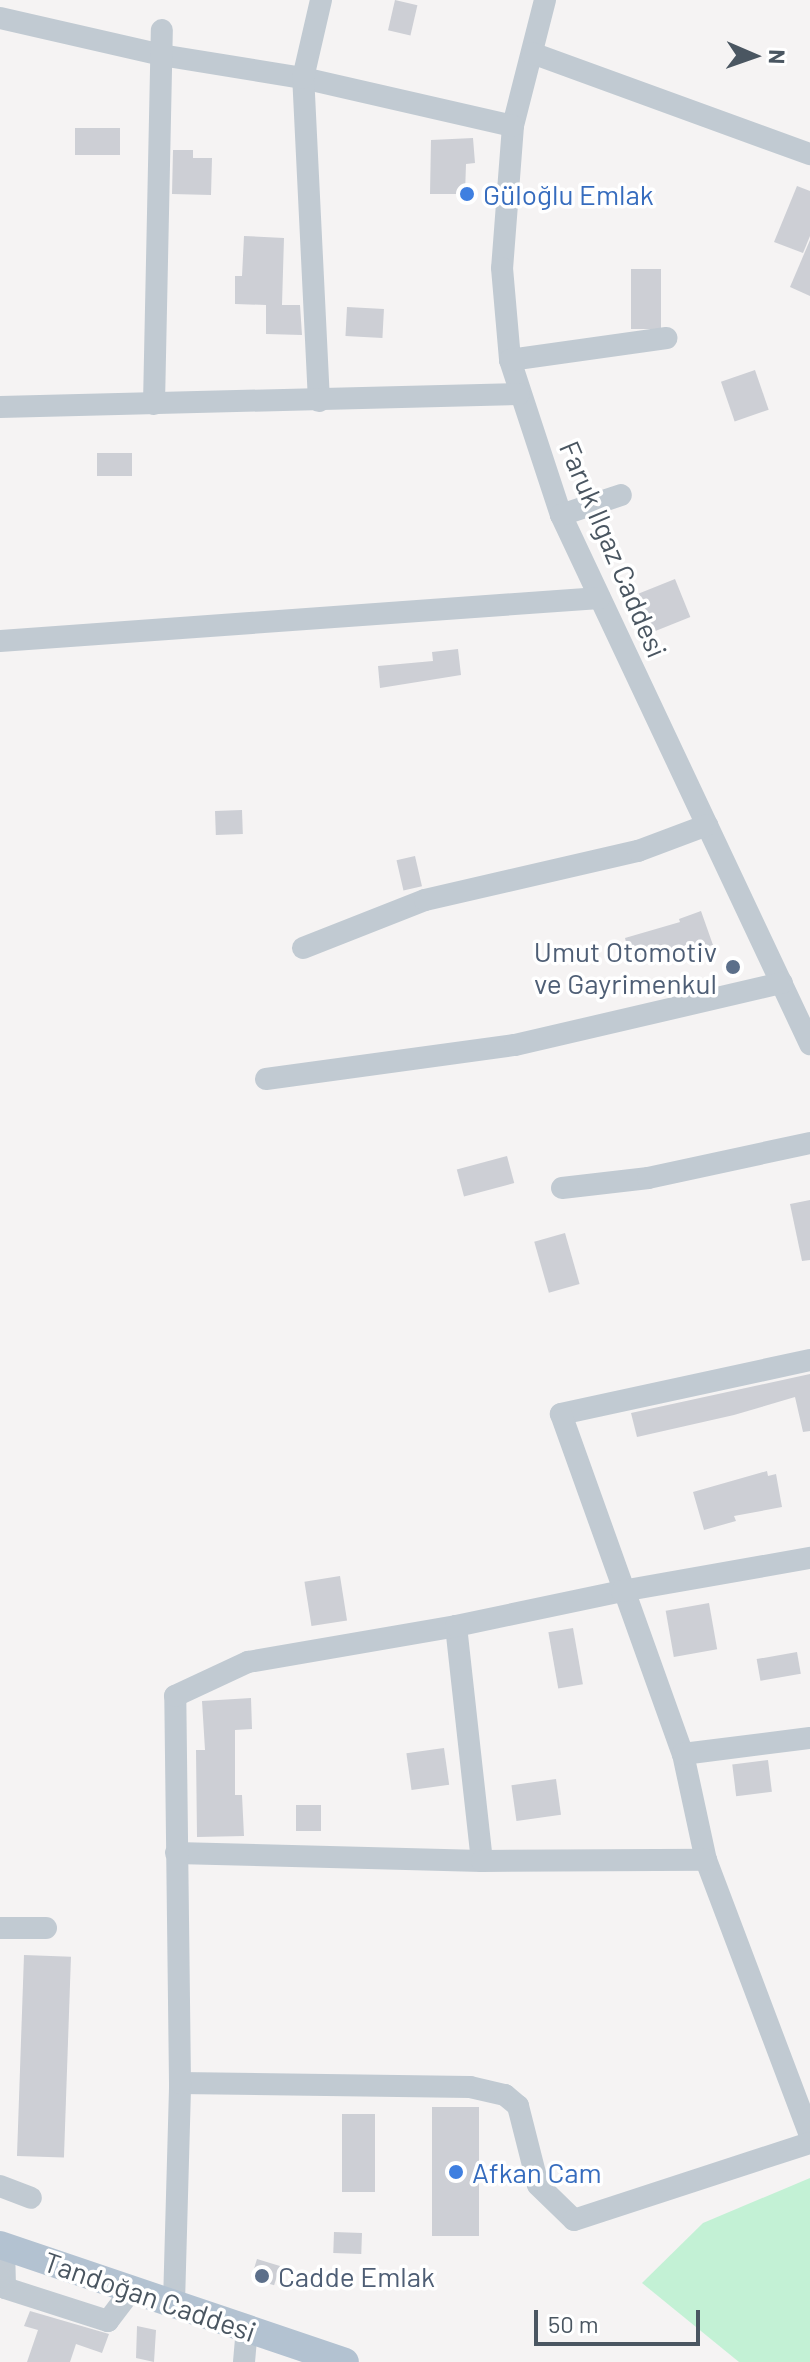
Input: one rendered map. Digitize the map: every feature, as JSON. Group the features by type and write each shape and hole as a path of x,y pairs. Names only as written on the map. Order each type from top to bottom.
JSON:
{"main road":[{"name":"Tandoğan Caddesi","path":"2,2246 345,2362"}],"street":[{"path":"319,401 303,78 321,0"},
{"name":"Faruk Ilgaz Caddesi","path":"545,0 513,126 502,268 510,360 561,515 810,1044"},
{"path":"0,18 161,55 303,78 513,126"},
{"path":"154,404 162,30"},
{"path":"532,53 810,154"},
{"path":"510,360 666,338"},
{"path":"0,407 519,394"},
{"path":"561,515 621,495"},
{"path":"0,641 599,598"},
{"path":"303,948 425,900 638,851 707,825"},
{"path":"266,1079 515,1045 782,983"},
{"path":"562,1188 648,1178 810,1143"},
{"path":"810,1360 561,1414 683,1754 706,1860 810,2135"},
{"path":"174,2303 180,2083 175,1696 248,1662 456,1626 622,1591 810,1558"},
{"path":"456,1626 482,1861"},
{"path":"683,1754 810,1738"},
{"path":"176,1853 482,1861 706,1860"},
{"path":"0,1928 46,1928"},
{"path":"180,2083 470,2087 505,2095 518,2106 538,2185 574,2220 810,2143"},
{"path":"0,2186 31,2198"},
{"path":"2,2246 5,2288 108,2321 132,2289"},
{"path":"244,2362 247,2329"}],"green space":[{"path":"810,2178 810,2362 739,2362 642,2283 703,2223"}],"building":[{"path":"395,0 417,5 410,35 388,30"},
{"path":"75,128 120,128 120,155 75,155"},
{"path":"473,138 475,163 466,164 465,194 430,194 431,140"},
{"path":"173,150 193,150 193,158 212,158 211,195 172,194"},
{"path":"797,186 810,191 810,236 803,253 774,242"},
{"path":"244,236 284,238 282,305 300,305 302,335 266,334 266,305 235,304 235,276 242,276"},
{"path":"810,240 810,296 790,287"},
{"path":"631,269 661,269 661,329 631,329"},
{"path":"347,307 384,309 382,338 345,336"},
{"path":"755,370 769,410 735,421 721,382"},
{"path":"97,453 132,453 132,476 97,476"},
{"path":"675,579 690,617 654,632 639,594"},
{"path":"458,649 461,675 380,688 378,666 433,661 432,652"},
{"path":"242,810 243,834 216,835 215,811"},
{"path":"415,856 422,886 403,890 396,860"},
{"path":"701,911 713,945 653,960 651,952 630,958 625,938 680,922 679,919"},
{"path":"507,1156 514,1183 464,1197 457,1169"},
{"path":"810,1200 810,1260 802,1261 790,1204"},
{"path":"565,1233 580,1284 549,1293 534,1242"},
{"path":"810,1374 810,1431 803,1432 795,1397 734,1415 637,1437 631,1413"},
{"path":"767,1471 768,1476 776,1474 782,1507 734,1516 736,1521 704,1530 693,1492"},
{"path":"340,1576 347,1620 311,1626 304,1582"},
{"path":"709,1603 717,1649 674,1657 666,1611"},
{"path":"573,1628 583,1684 558,1688 548,1632"},
{"path":"797,1652 801,1674 760,1681 757,1659"},
{"path":"251,1698 252,1729 235,1730 235,1795 242,1795 244,1836 197,1837 196,1750 205,1750 202,1701"},
{"path":"444,1748 449,1785 412,1790 406,1753"},
{"path":"768,1760 772,1792 736,1796 732,1764"},
{"path":"556,1779 561,1815 516,1821 511,1785"},
{"path":"296,1805 321,1805 321,1831 296,1831"},
{"path":"24,1955 71,1957 64,2158 17,2156"},
{"name":"Afkan Cam","path":"432,2107 479,2107 479,2236 432,2236"},
{"path":"342,2114 375,2114 375,2192 342,2192"},
{"path":"334,2232 362,2233 361,2254 333,2253"},
{"path":"257,2259 280,2266 274,2285 251,2278"},
{"path":"30,2311 109,2334 102,2353 76,2344 70,2362 27,2362 38,2330 24,2326"},
{"path":"137,2326 156,2330 154,2362 136,2358"}],"place":[{"name":"Güloğlu Emlak","path":"467,194"},
{"name":"Umut Otomotiv ve Gayrimenkul","path":"733,967"},
{"name":"Afkan Cam","path":"456,2172"},
{"name":"Cadde Emlak","path":"262,2276"}]}
